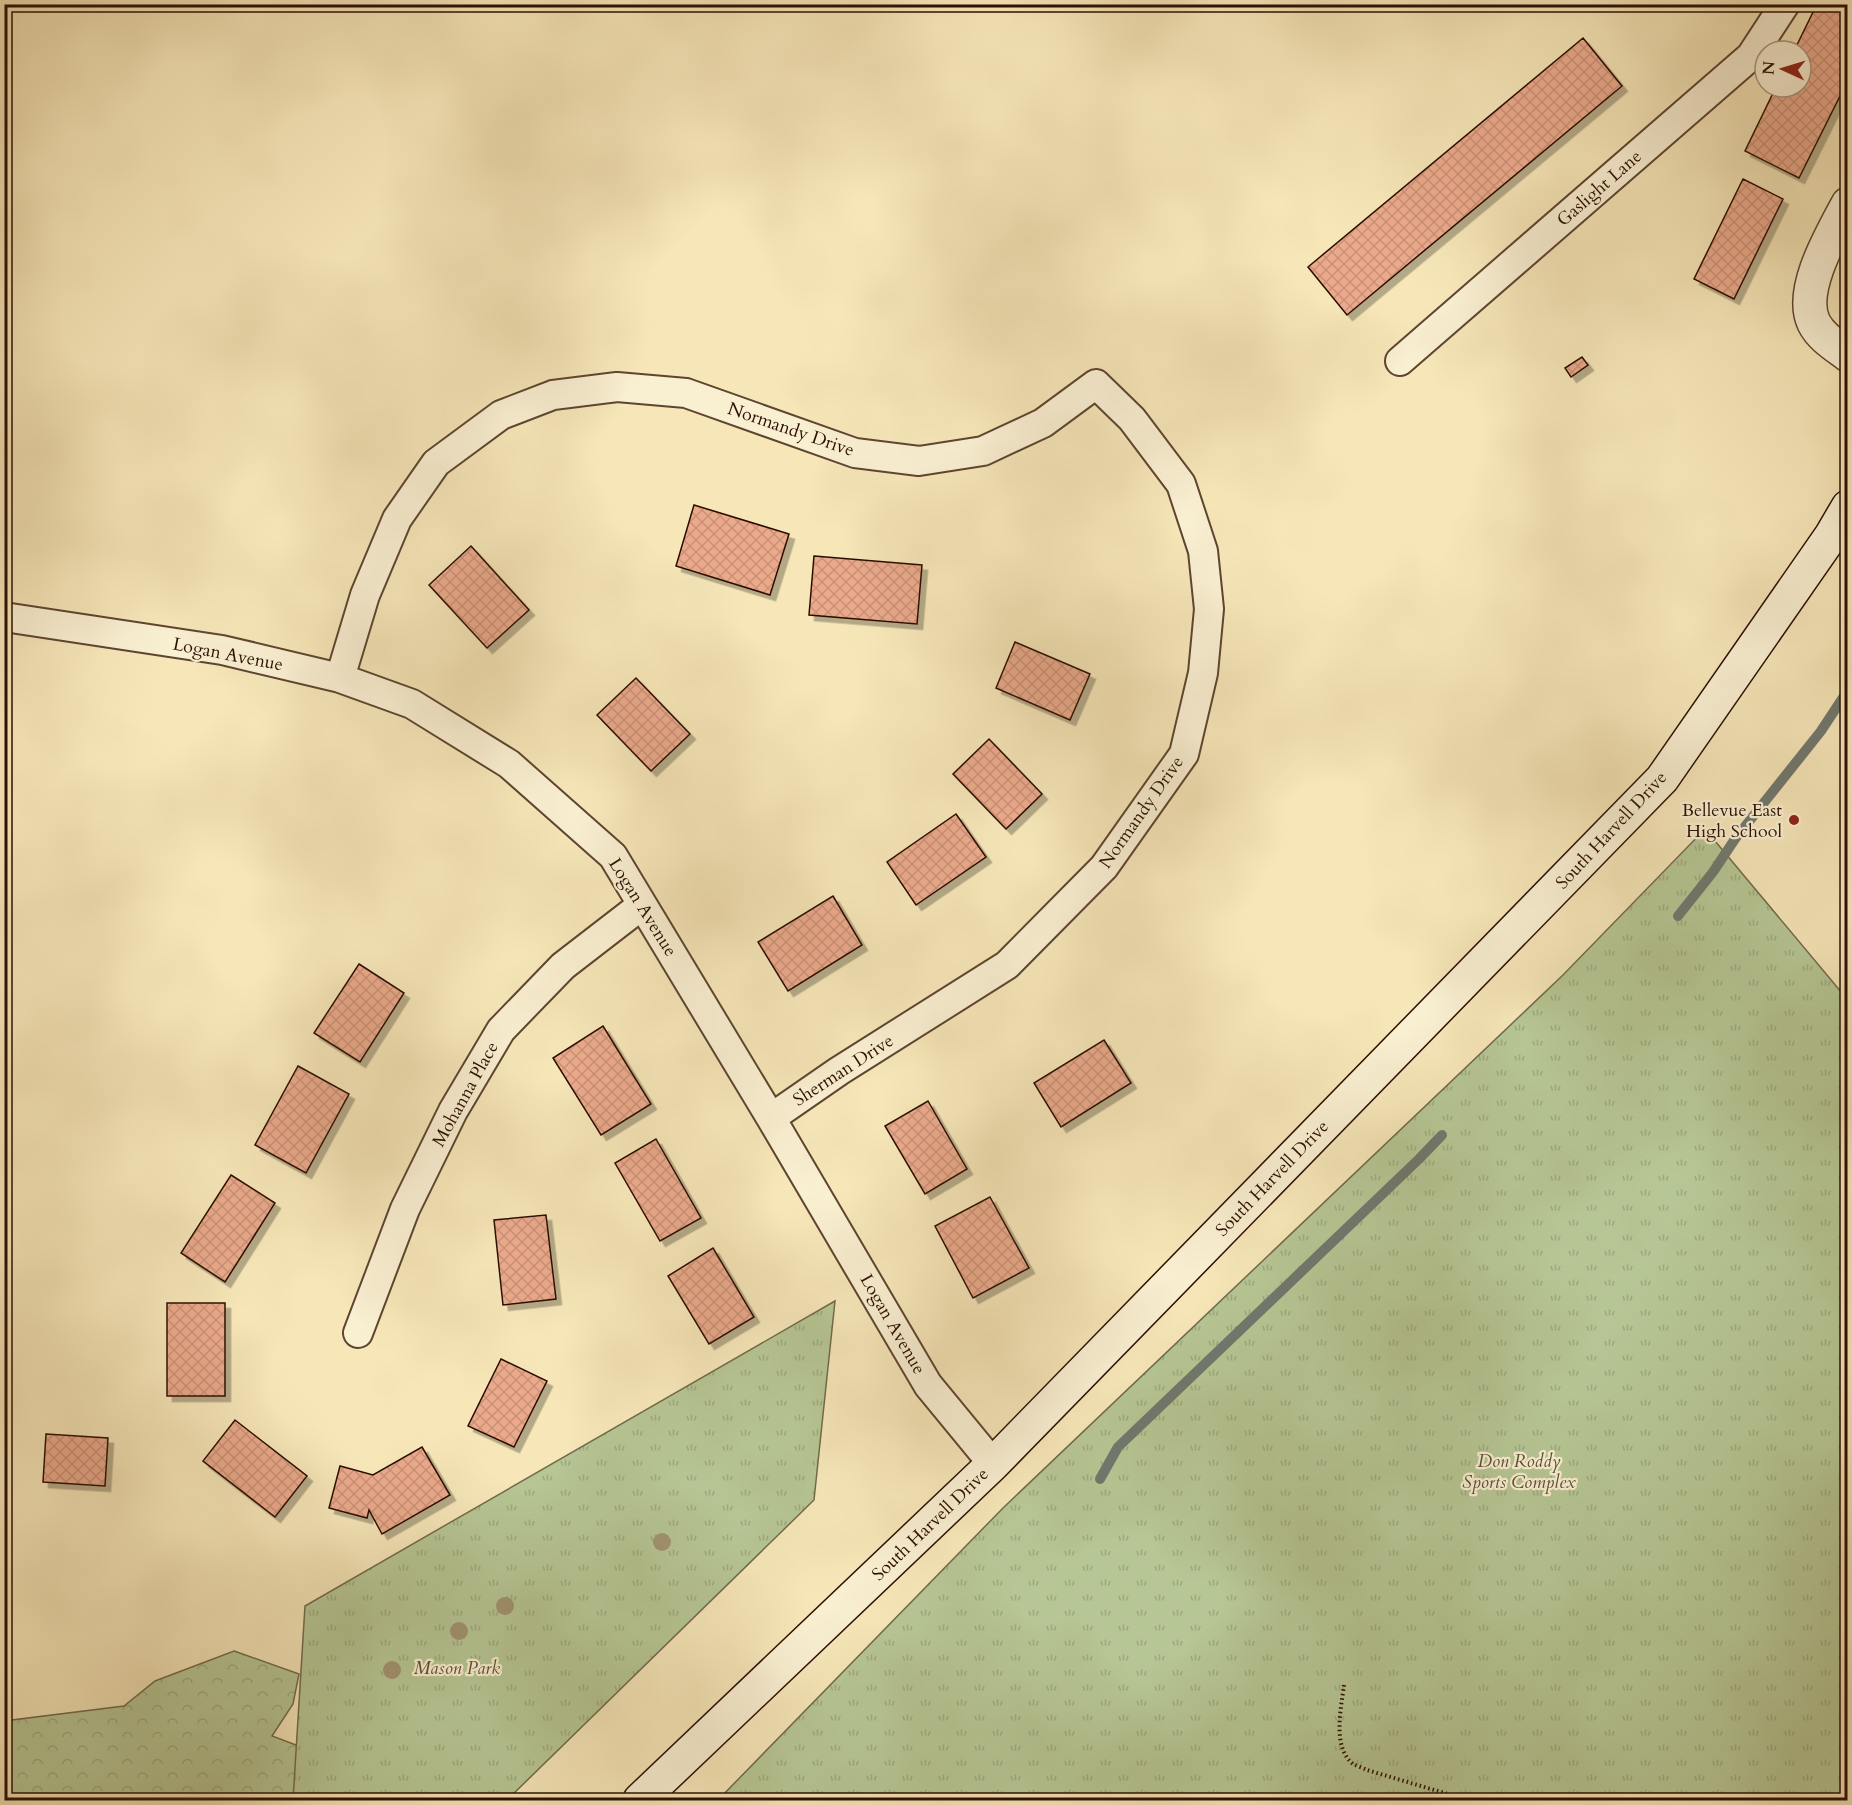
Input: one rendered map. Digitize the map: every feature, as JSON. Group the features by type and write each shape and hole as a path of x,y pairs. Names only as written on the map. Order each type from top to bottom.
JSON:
{"main road":[{"path":"1848,204 1817,269 1809,308 1814,324 1826,339 1848,355"},
{"name":"South Harvell Drive","path":"640,1800 993,1464 1662,778 1831,536 1848,507"}],"street":[{"name":"Gaslight Lane","path":"1400,361 1751,56 1785,4"},
{"name":"Normandy Drive","path":"340,678 365,595 397,519 436,463 501,415 553,395 617,387 686,393 855,453 919,461 983,451 1043,423 1096,384 1132,419 1181,484 1203,551 1209,609 1203,673 1184,753 1104,867 1015,957 1007,965 915,1023"},
{"name":"Logan Avenue","path":"4,617 222,650 340,678 412,704 509,764 613,856 928,1385 993,1464"},
{"name":"Mohanna Place","path":"358,1333 405,1209 453,1111 501,1030 563,966 642,905"},
{"name":"Sherman Drive","path":"771,1118 915,1023"}],"path":[{"path":"1344,1685 1340,1740 1354,1764 1367,1770 1468,1800"}],"green space":[{"name":"Don Roddy Sports Complex","path":"1705,829 1847,999 1847,1800 718,1800 1003,1508 1563,975"},
{"name":"Mason Park","path":"835,1301 814,1500 507,1800 293,1800 305,1606"},
{"path":"234,1651 299,1674 293,1704 272,1736 309,1750 355,1800 5,1800 4,1721 124,1706 155,1681"}],"building":[{"path":"1817,4 1848,4 1848,80 1799,178 1745,151 1770,99 1813,99 1813,39 1800,39"},
{"path":"1583,38 1622,86 1347,315 1308,267"},
{"path":"1743,179 1783,199 1734,299 1694,279"},
{"path":"1582,357 1588,365 1571,377 1565,368"},
{"path":"694,505 789,534 770,595 676,566"},
{"path":"471,546 529,610 487,648 429,585"},
{"path":"814,556 922,565 917,624 809,615"},
{"path":"1015,642 1090,674 1070,720 996,688"},
{"path":"636,678 690,734 651,771 597,715"},
{"path":"989,739 1042,794 1006,829 953,774"},
{"path":"956,814 986,857 916,905 887,862"},
{"path":"833,896 862,945 788,991 758,942"},
{"path":"359,964 404,993 360,1062 314,1033"},
{"path":"603,1026 651,1104 601,1135 553,1058"},
{"path":"1104,1040 1131,1083 1061,1127 1034,1083"},
{"path":"298,1066 349,1094 306,1173 255,1145"},
{"path":"928,1101 967,1169 925,1194 885,1126"},
{"path":"656,1139 701,1218 660,1241 615,1163"},
{"path":"231,1175 275,1203 225,1282 181,1253"},
{"path":"990,1197 1029,1268 973,1298 935,1226"},
{"path":"546,1215 556,1299 503,1305 494,1220"},
{"path":"713,1248 754,1317 709,1344 668,1276"},
{"path":"167,1303 225,1303 225,1396 167,1396"},
{"path":"501,1359 547,1381 514,1447 468,1426"},
{"path":"235,1420 307,1476 275,1517 203,1461"},
{"path":"46,1434 108,1438 105,1486 43,1482"},
{"path":"422,1447 450,1495 382,1534 369,1510 367,1518 329,1508 340,1466 373,1475"}],"waterway":[{"path":"1678,916 1713,872 1735,839 1821,731 1848,690"},
{"path":"1100,1479 1118,1447 1442,1135"}],"place":[{"name":"Bellevue East High School","path":"1794,820"}]}
